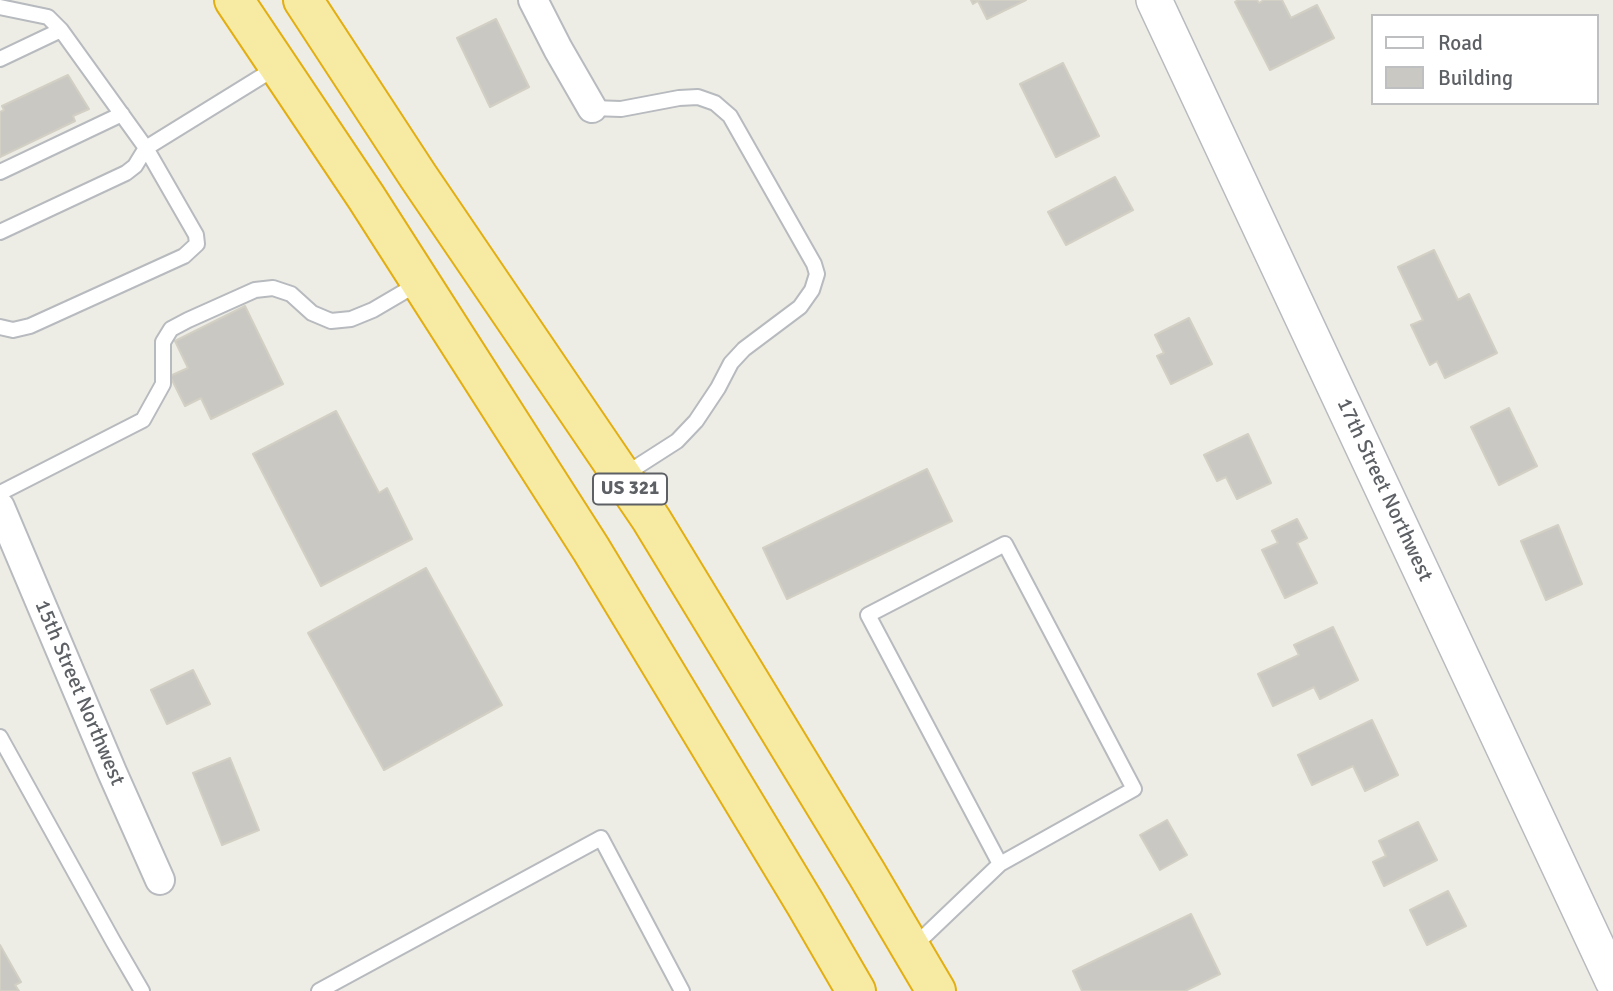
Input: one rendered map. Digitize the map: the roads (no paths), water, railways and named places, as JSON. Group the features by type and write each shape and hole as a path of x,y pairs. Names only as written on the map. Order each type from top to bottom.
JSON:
{"highway":[{"name":"US 321","path":"234,0 366,197 591,549 856,991"},
{"name":"US 321","path":"303,0 425,187 651,519 936,991"}],"street":[{"path":"533,0 592,108"},
{"name":"17th Street Northwest","path":"1154,0 1613,981"},
{"name":"15th Street Northwest","path":"0,507 160,880"}],"lane":[{"path":"0,7 48,17 61,30 146,148 196,235 197,244 184,256 30,326 13,330 0,327"},
{"path":"0,59 61,30"},
{"path":"0,232 126,173 135,166 146,148 278,66"},
{"path":"592,108 621,109 698,97 715,103 730,117 814,264 817,274 812,290 800,307 744,349 731,363 696,421 677,441 622,477"},
{"path":"0,172 122,114"},
{"path":"0,493 144,420 163,384 163,342 171,329 188,320 255,290 273,288 291,294 312,313 331,321 351,319 421,283"},
{"path":"911,948 1000,864 1134,789 1005,544 868,615 1000,864"},
{"path":"0,737 142,991"},
{"path":"319,991 601,838 682,991"}]}
